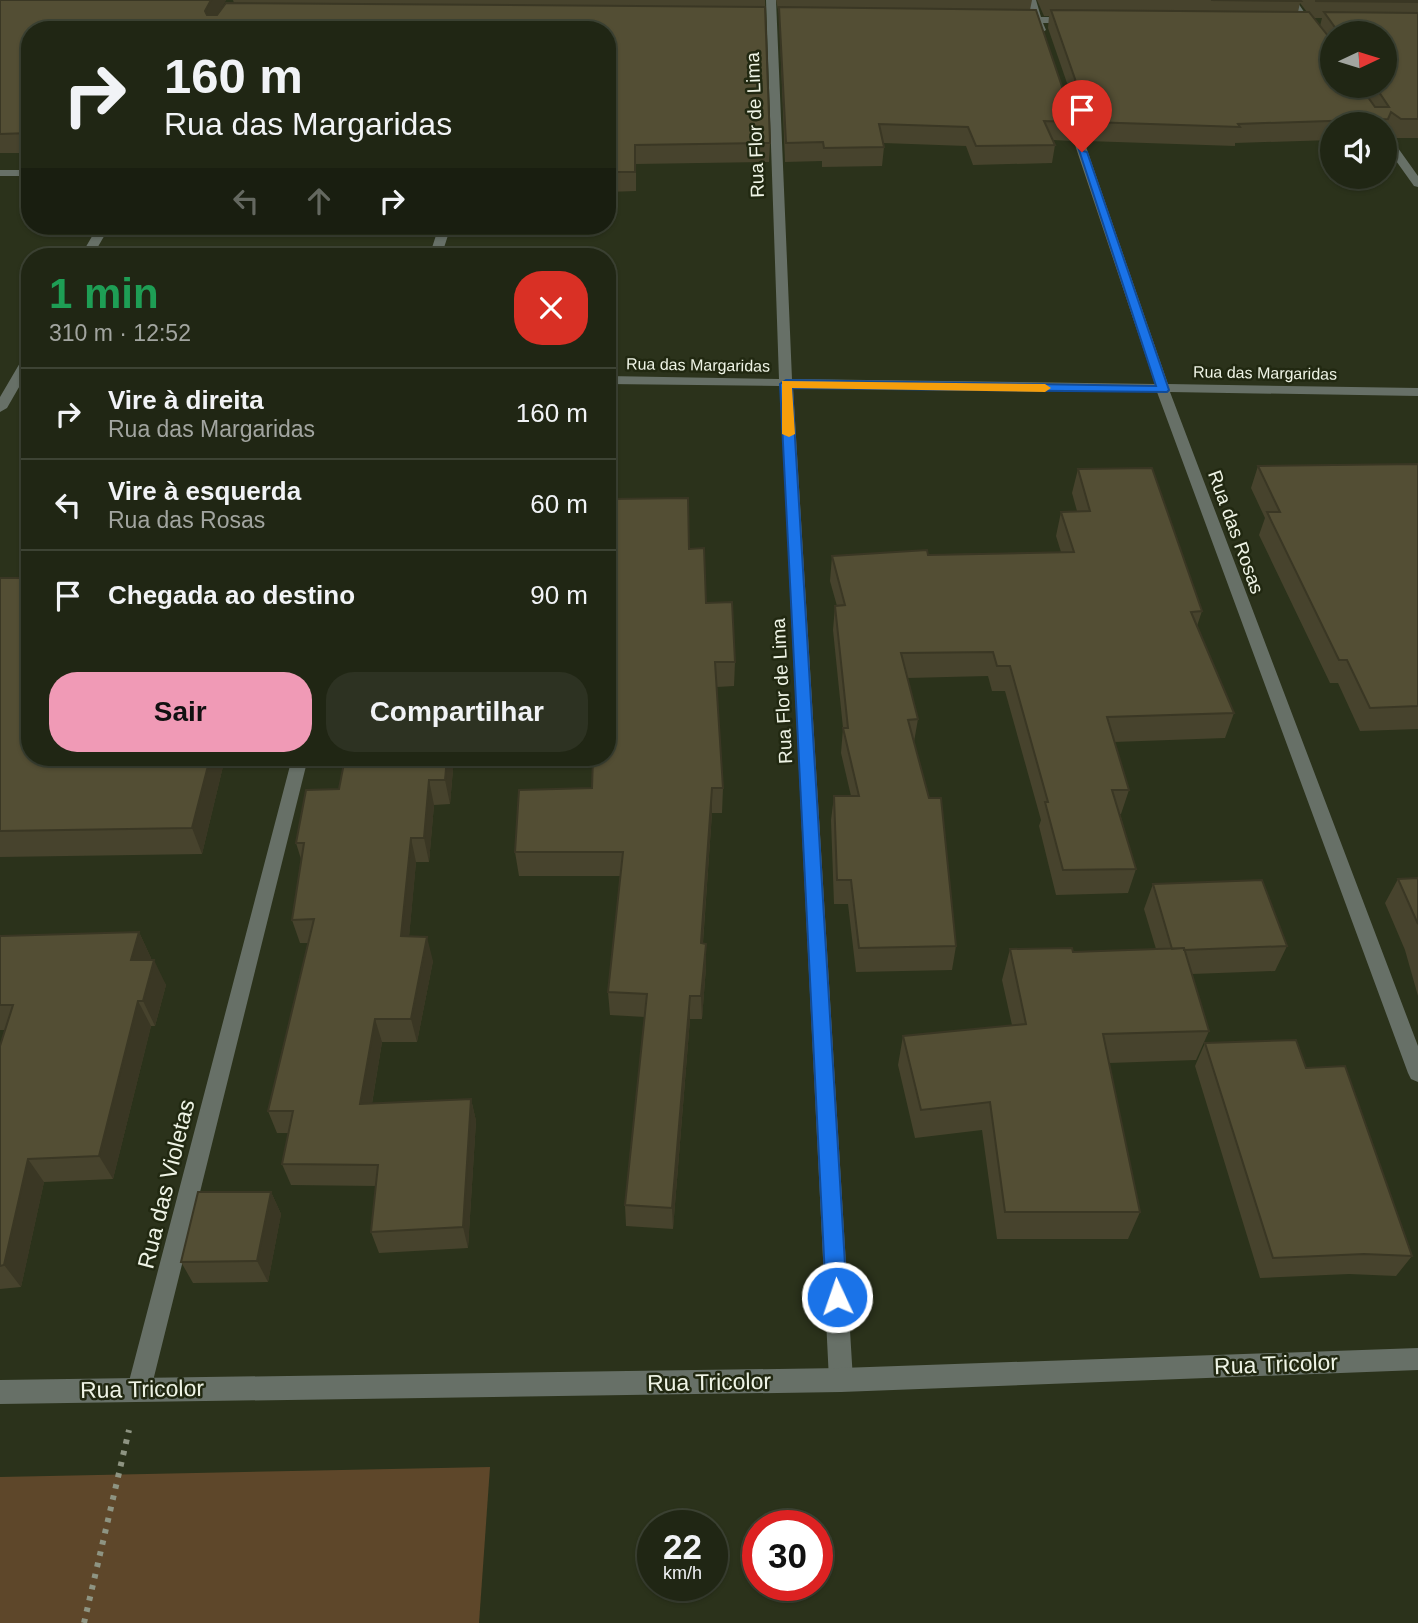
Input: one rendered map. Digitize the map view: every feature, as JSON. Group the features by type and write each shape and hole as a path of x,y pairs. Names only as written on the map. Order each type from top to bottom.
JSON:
{"street":[{"name":"Rua Flor de Lima","path":"771,0 786,384 841,1380"},
{"path":"1031,0 1046,46"},
{"path":"1291,0 1320,43"},
{"path":"1009,20 1077,20"},
{"path":"1291,21 1317,22"},
{"name":"Rua das Rosas","path":"1060,86 1163,390 1418,1073"},
{"path":"1397,154 1418,184"},
{"path":"0,173 21,173"},
{"path":"0,408 21,380"},
{"name":"Rua das Margaridas","path":"616,380 1418,392"},
{"name":"Rua das Violetas","path":"139,1389 298,766"},
{"name":"Rua Tricolor","path":"0,1392 841,1380 1418,1359"}],"path":[{"path":"84,1623 139,1389"}],"shaded area":[{"path":"490,1467 479,1623 0,1623 0,1477"}],"building":[{"path":"0,0 211,0 205,11 207,15 217,15 226,3 765,7 770,143 635,145 635,172 616,172 616,21 21,21 21,133 0,134"},
{"path":"1211,0 1300,0 1301,1"},
{"path":"1418,0 1418,2 1316,1"},
{"path":"779,7 1036,10 1074,122 1044,121 1055,145 976,146 968,127 879,124 884,147 824,148 823,142 786,143"},
{"path":"1051,10 1309,12 1320,26 1320,98 1369,98 1375,107 1389,107 1383,98 1397,98 1397,21 1330,21 1324,12 1418,13 1418,119 1401,119 1397,112 1320,112 1320,121 1238,124 1240,127 1090,122"},
{"path":"1418,464 1418,706 1370,708 1347,660 1339,660 1267,512 1280,512 1258,466"},
{"path":"1152,468 1202,611 1191,612 1234,713 1107,717 1129,790 1112,790 1136,869 1063,870 1045,802 1048,802 1010,666 997,666 993,652 901,653 918,719 908,720 929,798 941,798 956,946 859,948 851,880 837,880 834,796 859,796 843,728 848,728 835,606 845,605 832,556 927,550 928,555 1074,552 1061,512 1090,511 1078,469"},
{"path":"688,498 689,549 704,548 706,603 732,602 735,662 715,662 723,788 712,788 701,943 706,944 701,996 690,996 672,1208 625,1205 647,994 608,992 623,852 515,852 519,790 592,788 593,766 616,766 616,499"},
{"path":"0,578 21,578 21,766 208,766 192,828 0,831"},
{"path":"343,766 446,766 445,780 429,780 424,838 411,838 401,936 427,937 411,1019 375,1019 360,1104 471,1099 463,1227 371,1232 378,1165 282,1164 293,1111 268,1111 314,919 292,920 304,843 296,843 306,790 339,789"},
{"path":"1418,878 1418,924 1398,879"},
{"path":"1262,880 1287,946 1172,949 1153,884"},
{"path":"139,932 131,960 154,960 143,1001 138,1001 99,1156 28,1159 4,1265 0,1266 0,1046 13,1005 0,1005 0,936"},
{"path":"1072,948 1073,952 1184,948 1209,1031 1103,1034 1140,1212 1005,1212 990,1102 921,1110 903,1036 1026,1024 1010,949"},
{"path":"1296,1040 1306,1068 1345,1066 1412,1256 1364,1254 1273,1258 1205,1043"},
{"path":"198,1192 271,1192 257,1261 181,1262"}],"slow traffic":[{"path":"789,434 786,384 1045,388"}],"route":[{"path":"837,1297 786,384 1163,390 1082,152"}]}
